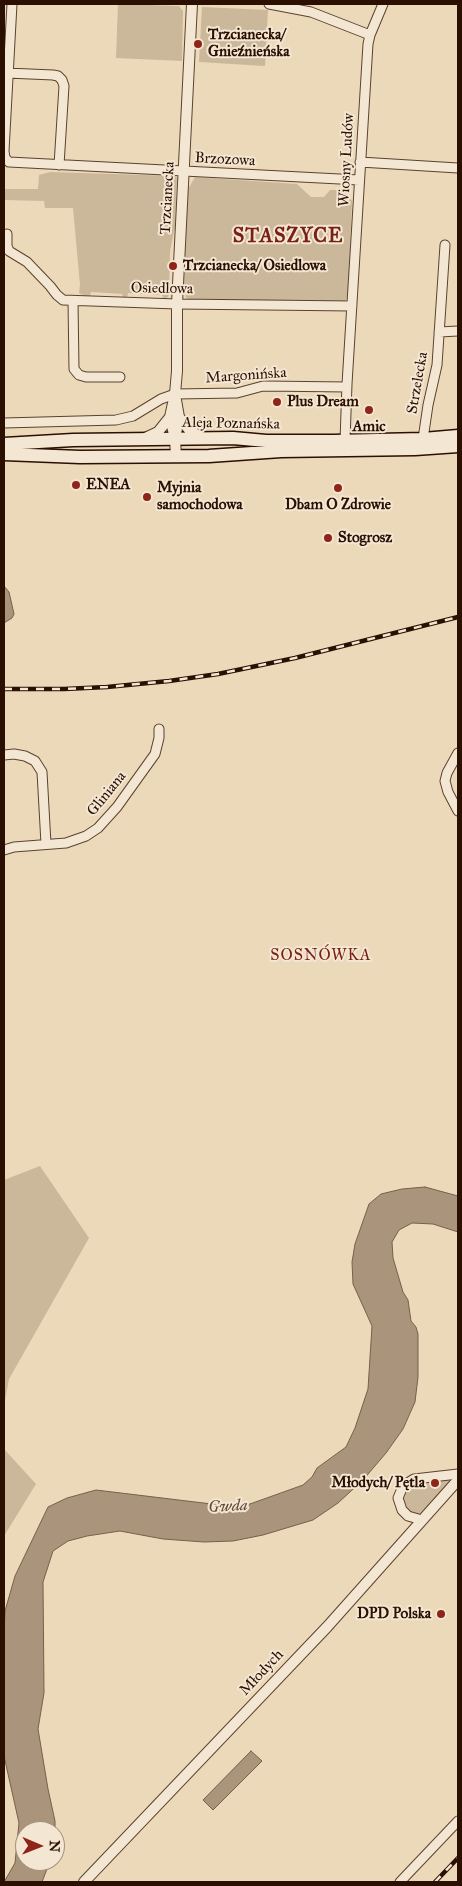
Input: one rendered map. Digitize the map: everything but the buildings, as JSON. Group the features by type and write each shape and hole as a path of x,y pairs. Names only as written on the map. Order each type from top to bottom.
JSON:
{"main road":[{"name":"Aleja Poznańska","path":"4,444 113,439 233,438 278,441 345,441 458,436"},
{"path":"90,457 95,446 113,439"},
{"name":"Aleja Poznańska","path":"4,454 90,457 225,456 296,451 415,449 458,446"}],"street":[{"path":"12,4 7,73 58,76 64,86 59,165"},
{"name":"Trzcianecka","path":"176,456 177,304 192,4"},
{"path":"269,4 311,12 370,35"},
{"name":"Wiosny Ludów","path":"345,441 360,162 370,35 384,4"},
{"name":"Brzozowa","path":"7,73 4,152 8,160 15,163 359,180"},
{"path":"360,162 458,168"},
{"name":"Osiedlowa","path":"7,234 7,246 10,252 27,262 59,298 74,301 177,304 352,306"},
{"name":"Strzelecka","path":"423,439 437,365 445,245"},
{"path":"74,301 74,369 79,375 86,377 120,377"},
{"name":"Strzelecka","path":"439,332 458,331"},
{"name":"Margonińska","path":"4,423 116,420 133,416 161,399 175,394 237,393 263,386 347,387"},
{"path":"142,439 158,432 175,417 190,431 204,438"},
{"name":"Gliniana","path":"4,850 14,847 66,843 86,836 107,820 155,754 159,729"},
{"path":"458,753 447,773 445,782 458,811"},
{"path":"4,755 25,756 34,761 42,772 44,780 46,844"},
{"path":"422,1520 408,1516 402,1510 398,1498 403,1486 414,1479 458,1474"},
{"name":"Młodych","path":"84,1882 294,1662 458,1480"},
{"path":"400,1882 458,1821"}],"shaded area":[{"path":"118,4 179,6 183,11 182,61 116,58"},
{"path":"202,7 268,10 265,66 199,62"},
{"path":"50,172 175,176 177,178 175,227 170,251 169,295 167,298 163,298 162,295 128,293 127,298 123,298 122,294 91,292 90,296 86,297 79,293 80,285 73,208 45,208 44,201 4,200 4,189 38,189 39,175"},
{"path":"195,177 297,184 311,197 324,197 330,190 344,190 352,201 348,297 344,302 194,301 186,298 184,286 187,191"},
{"path":"40,1166 89,1238 9,1379 4,1406 4,1180"},
{"path":"4,1449 36,1484 4,1536"},
{"path":"441,1479 449,1479 450,1481 424,1512 418,1515 406,1510 402,1499 403,1493 412,1483 428,1481 431,1484 438,1483"}],"water":[{"path":"4,586 9,592 14,614 12,618 4,623"},
{"name":"Gwda","path":"425,1187 458,1196 458,1232 433,1224 412,1223 399,1230 392,1242 393,1258 403,1292 408,1300 411,1321 416,1327 418,1334 418,1377 415,1402 403,1429 363,1480 338,1503 313,1520 263,1535 233,1541 204,1542 163,1539 120,1531 68,1541 53,1551 43,1582 44,1693 38,1729 55,1821 19,1821 4,1756 5,1611 15,1576 48,1507 67,1498 96,1490 220,1505 250,1504 303,1485 312,1477 317,1468 346,1447 355,1428 368,1389 372,1326 353,1284 352,1262 355,1244 369,1204 381,1194 402,1189"},
{"path":"251,1751 262,1761 213,1810 203,1800"},
{"path":"15,1863 15,1871 46,1871 42,1882 4,1882"}],"railway":[{"path":"4,689 107,687 218,674 295,658 458,617"},
{"path":"435,1882 458,1858"}],"place":[{"name":"Trzcianecka/ Gnieźnieńska","path":"198,44"},
{"name":"Trzcianecka/ Osiedlowa","path":"173,266"},
{"name":"Plus Dream","path":"277,402"},
{"name":"Amic","path":"369,410"},
{"name":"ENEA","path":"76,485"},
{"name":"Dbam O Zdrowie","path":"338,488"},
{"name":"Myjnia samochodowa","path":"147,497"},
{"name":"Stogrosz","path":"328,538"},
{"name":"Młodych/ Pętla","path":"435,1483"},
{"name":"DPD Polska","path":"441,1614"}],"district":[{"name":"STASZYCE","path":"288,237"},
{"name":"SOSNÓWKA","path":"321,956"}]}
